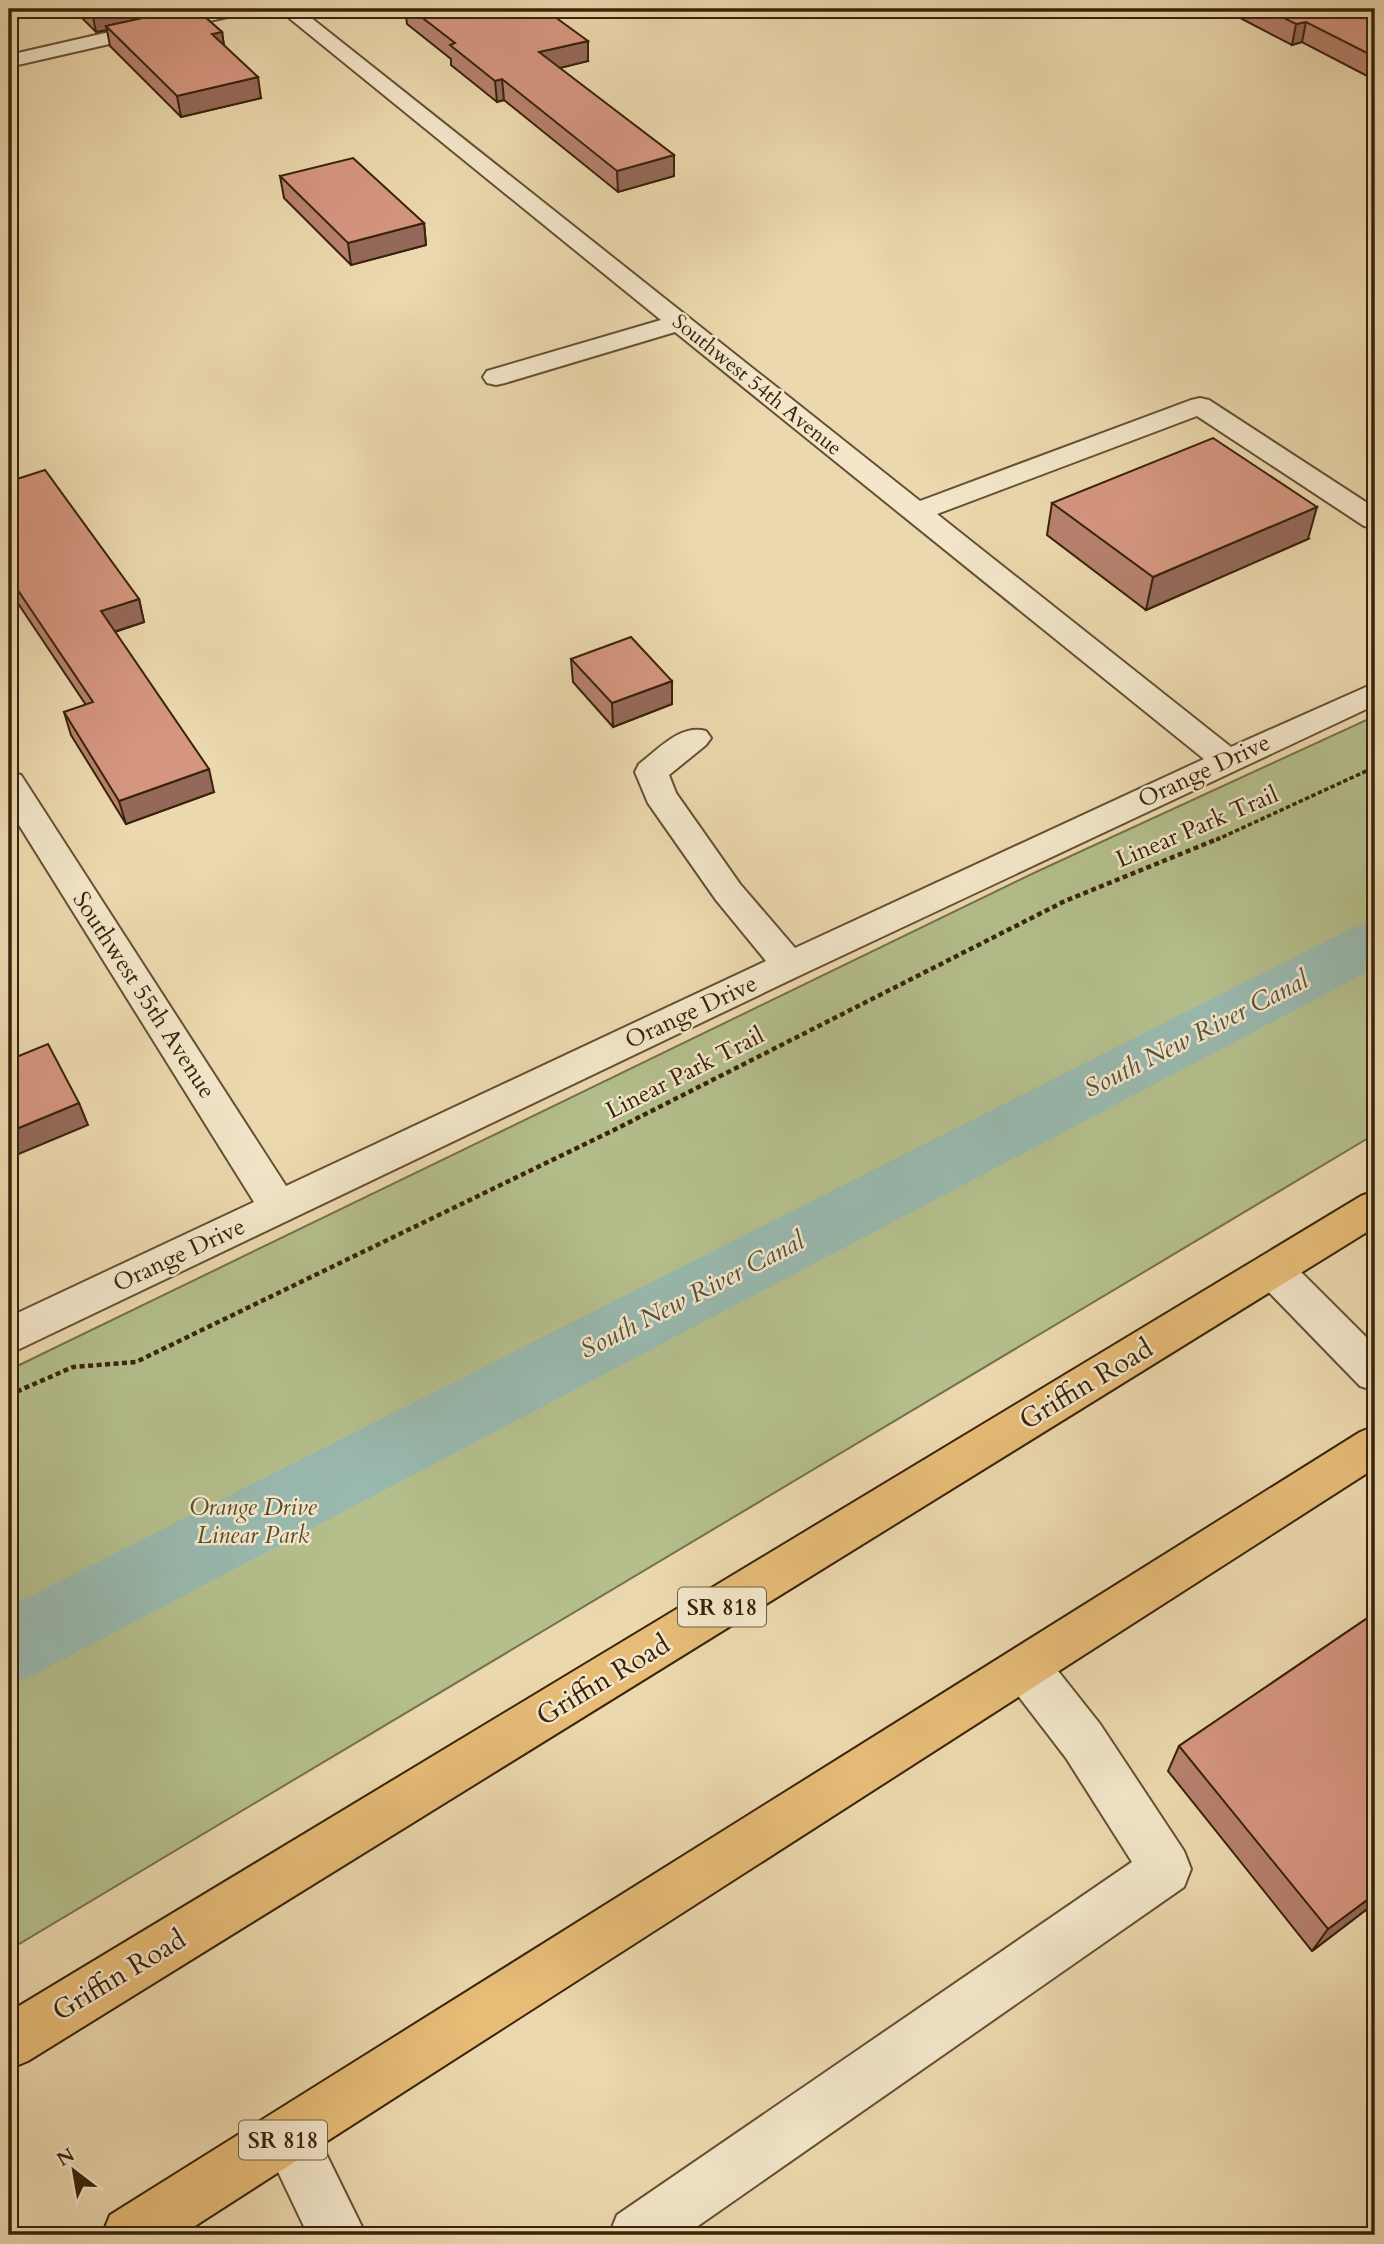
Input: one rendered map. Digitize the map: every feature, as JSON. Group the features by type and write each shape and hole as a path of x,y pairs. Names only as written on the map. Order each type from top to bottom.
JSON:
{"main road":[{"name":"Griffin Road","path":"9,2042 1375,1207"},
{"name":"SR 818","path":"130,2235 1375,1445"}],"street":[{"path":"9,61 236,9"},
{"name":"Southwest 54th Avenue","path":"288,9 1227,761"},
{"path":"496,377 679,323"},
{"path":"916,512 1199,406 1374,520"},
{"name":"Orange Drive","path":"9,1336 790,965 1375,693"},
{"path":"695,738 651,772 660,795 728,892 790,965"},
{"name":"Southwest 55th Avenue","path":"9,783 279,1208"},
{"path":"1273,1270 1375,1373"},
{"path":"637,2235 1166,1869 1083,1741 1026,1668"},
{"path":"289,2136 338,2235"}],"path":[{"name":"Linear Park Trail","path":"9,1395 64,1368 136,1362 614,1129 1065,901 1239,830 1375,767"}],"green space":[{"name":"Orange Drive Linear Park","path":"1375,716 1375,1134 9,1950 9,1370 1036,872"}],"building":[{"path":"184,9 196,9 222,32 212,34 258,77 177,96 106,26"},
{"path":"411,9 544,9 588,41 539,52 674,155 617,171 502,79 495,81 450,45 455,43"},
{"path":"1266,9 1375,9 1375,57 1306,22 1296,24"},
{"path":"353,158 424,223 348,243 280,176"},
{"path":"1213,438 1317,507 1153,577 1052,503"},
{"path":"9,466 17,479 45,470 139,599 101,611 209,769 119,801 64,712 93,702 9,577"},
{"path":"631,637 672,681 612,703 571,659"},
{"path":"48,1044 79,1103 9,1132 9,1060"},
{"path":"1375,1613 1375,1894 1328,1929 1179,1746"}],"waterway":[{"name":"South New River Canal","path":"9,1647 1375,942"}]}
